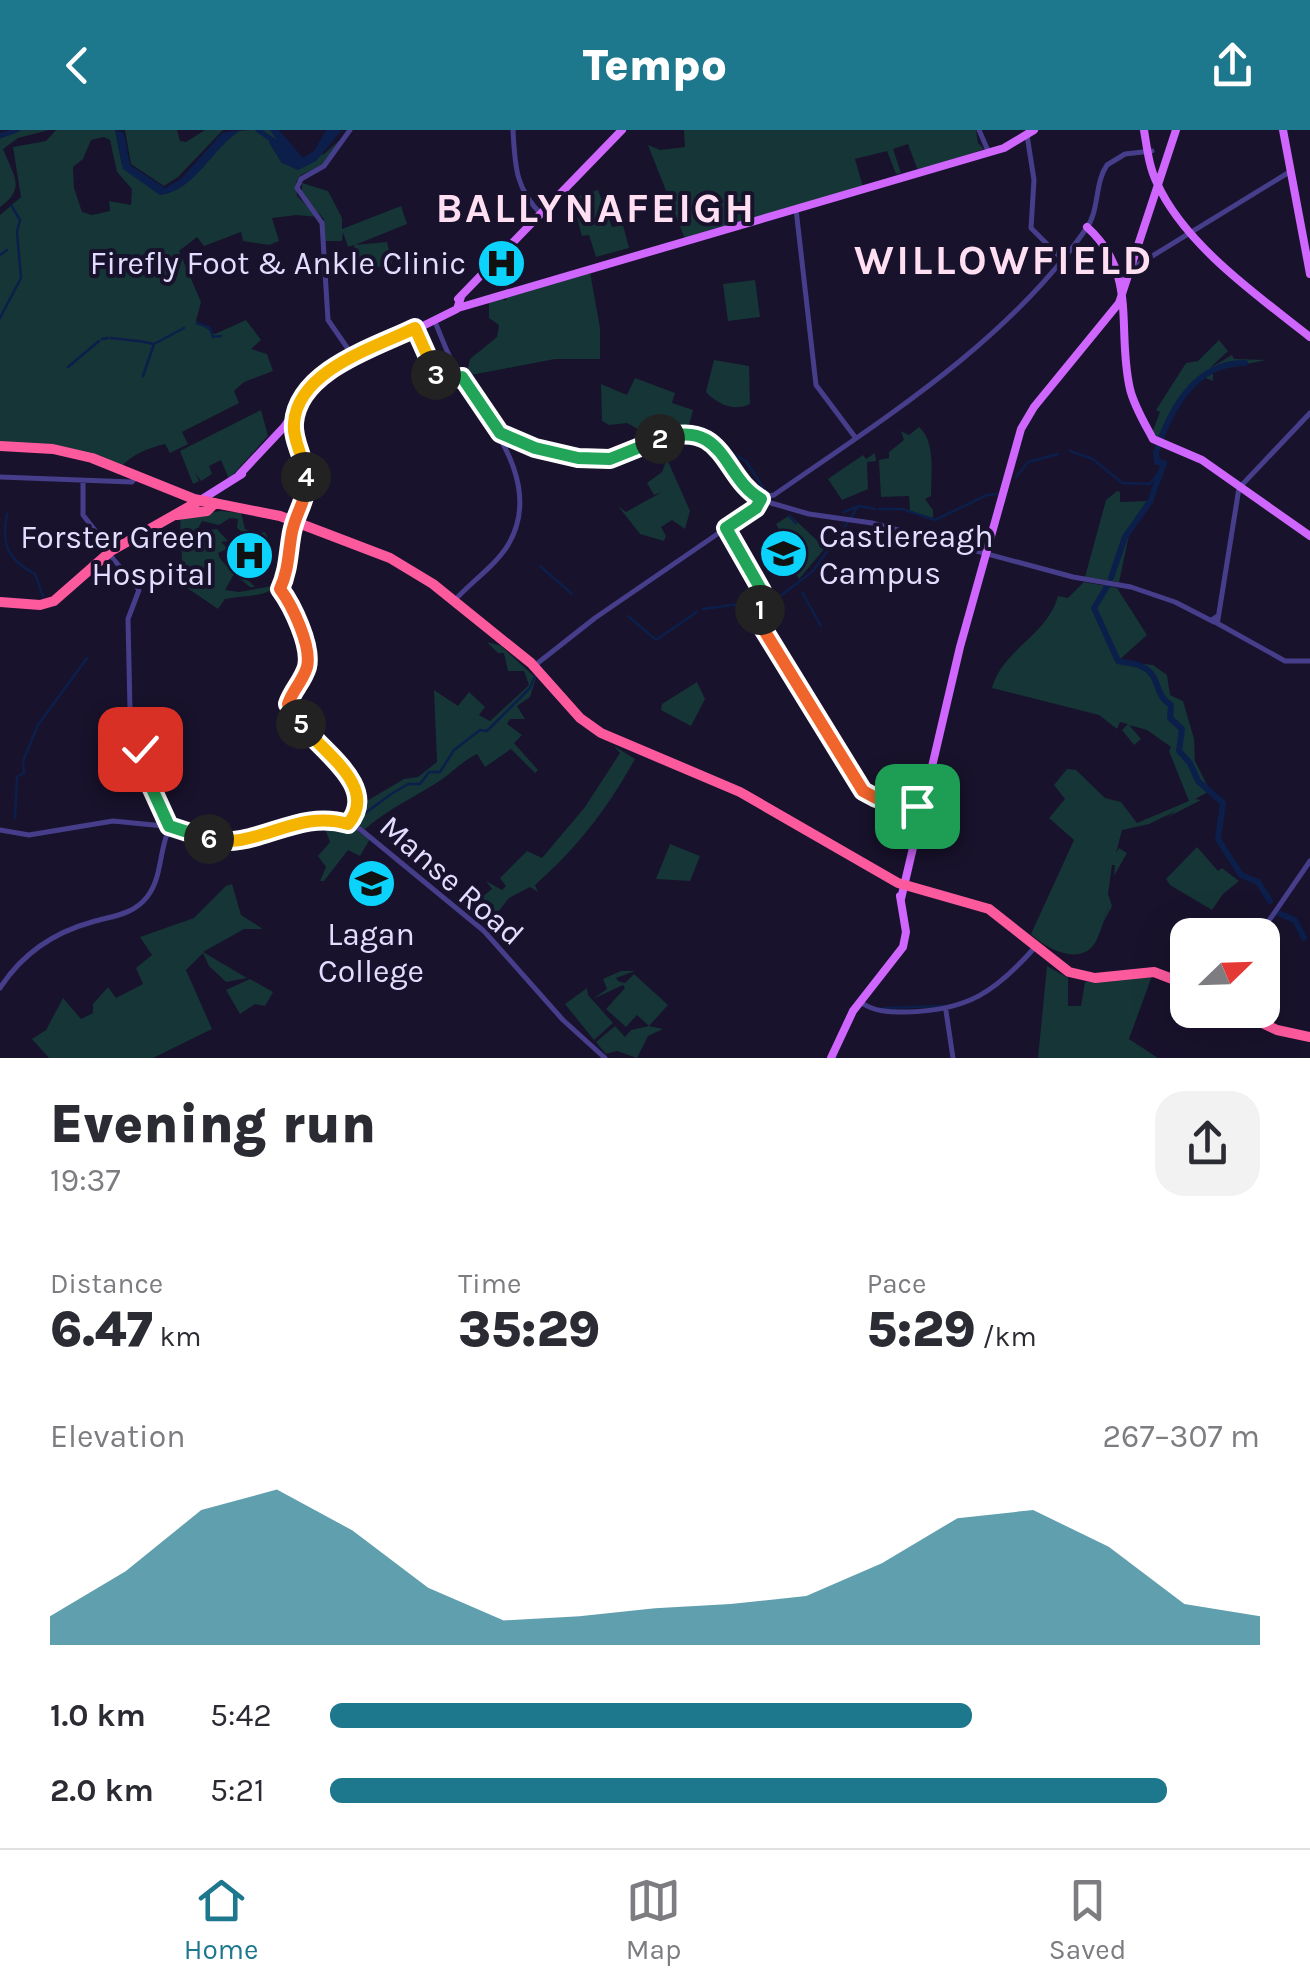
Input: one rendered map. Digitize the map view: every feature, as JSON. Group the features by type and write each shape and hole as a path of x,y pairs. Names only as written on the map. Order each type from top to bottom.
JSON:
{"highway":[{"path":"0,448 72,453 205,502 296,523"},
{"path":"0,602 40,605 54,601 110,552 167,518 205,502 296,523 397,563 456,600 504,642"},
{"path":"167,518 205,502"},
{"path":"397,563 537,665 589,726 777,811"},
{"path":"537,665 552,690 593,732 741,796 903,888 955,899 998,914 1061,971 1082,979 1151,974 1170,980"},
{"path":"671,763 685,766"},
{"path":"752,799 903,888"},
{"path":"826,851 857,862"},
{"path":"1273,1028 1310,1037"}],"main road":[{"path":"456,306 622,130"},
{"path":"1146,130 1157,182 1190,234 1308,338"},
{"path":"1149,154 1176,130"},
{"path":"1283,130 1310,269"},
{"path":"205,502 258,456 292,418 316,381 352,358 456,306 796,209 1031,133"},
{"path":"1122,292 1157,182"},
{"path":"1087,228 1108,248 1118,277 1130,389 1154,440 1202,460 1240,491 1310,536"},
{"path":"831,1058 860,1002 903,947 903,888 984,553 1028,416 1122,303"}],"street":[{"path":"350,130 324,166 298,185 300,197 319,214 327,316 352,358"},
{"path":"513,130 516,180 526,199 541,214"},
{"path":"979,130 985,151"},
{"path":"1031,133 1031,228 1062,259"},
{"path":"537,665 944,373 1047,276 1087,228 1100,180 1114,159 1149,154"},
{"path":"1118,277 1291,171"},
{"path":"796,209 816,385 856,438"},
{"path":"433,319 462,377 505,439 520,490 514,532 503,553 456,600"},
{"path":"415,328 440,382 462,377"},
{"path":"1215,620 1240,491 1310,413"},
{"path":"292,418 308,490 296,523 289,570 280,589 289,602 308,662 288,704 308,733 350,778 359,808 350,824"},
{"path":"505,439 557,454 604,459 625,456 667,437 693,436 719,451 751,492 766,501 809,514 868,522 1145,591 1215,620 1282,660 1310,661"},
{"path":"0,478 132,482 136,477"},
{"path":"0,988 34,948 141,904 156,881 166,829 146,774 130,710 128,622 139,590 84,515 83,480"},
{"path":"726,528 762,591 760,624 862,790 876,798 923,808"},
{"name":"Manse Road","path":"0,830 29,835 108,821 227,842 310,820 350,824 377,839 484,931 562,1020 605,1058"},
{"path":"1271,918 1310,862"},
{"path":"860,1002 881,1011 946,1010 966,1004 1002,980 1035,947"},
{"path":"946,1010 953,1058"}],"green space":[{"path":"19,130 49,130 18,138 3,149 15,187 0,207 0,137"},
{"path":"56,130 115,130 122,165 160,195 184,185 218,145 240,131 271,130 277,140 272,137 269,142 282,163 324,154 341,139 323,165 301,175 296,182 297,196 318,217 272,218 279,241 269,245 243,241 241,232 204,246 197,237 179,251 201,302 196,321 215,334 246,320 261,340 251,349 267,354 273,371 244,382 234,391 239,403 182,432 188,444 170,453 165,444 136,455 121,467 0,442 0,215 21,197 13,147 46,141","holes":["91,140 110,140 117,172 132,189 131,205 109,201 110,211 92,215 82,212 74,188 73,167 83,159"]},
{"path":"125,130 177,130 180,141 186,142 205,130 223,130 178,177 164,186 131,164"},
{"path":"684,130 976,130 978,143 984,149 918,171 908,144 893,149 901,173 896,174 887,151 855,159 863,187 685,239 648,145 660,150 685,147"},
{"path":"302,183 328,191 342,218 342,229 401,206 407,224 355,245 387,242 392,263 360,272 354,245 348,247 343,232 342,241 324,241 324,219 302,195"},
{"path":"598,190 612,227 623,225 629,248 596,257 589,235 582,236 573,203 579,196"},
{"path":"590,272 600,328 600,359 555,359 466,376 470,359 497,337 499,325 489,318 489,302 501,298 506,301 506,297"},
{"path":"755,280 760,317 728,321 723,284"},
{"path":"1219,340 1228,351 1210,368 1232,355 1234,359 1266,360 1213,371 1213,381 1203,377 1180,403 1161,442 1152,433 1160,412 1156,410 1186,363 1198,361"},
{"path":"714,360 749,366 750,404 726,406 706,392"},
{"path":"635,378 675,393 672,403 693,410 689,425 645,433 627,423 609,425 602,421 601,384 627,395"},
{"path":"261,410 268,436 229,479 221,460 209,466 212,474 201,481 195,473 199,481 193,484 180,451"},
{"path":"919,427 930,450 931,496 925,499 933,510 933,518 910,511 909,496 881,497 879,460 889,458 889,452 904,440 901,431 909,435"},
{"path":"875,453 876,461 867,462 868,489 842,500 828,479 863,455 866,459"},
{"path":"667,459 690,511 685,529 672,520 661,527 666,536 664,541 640,534 618,506 626,512 662,492 654,495 647,483 662,472"},
{"path":"1117,491 1120,502 1151,501 1129,535 1119,582 1085,577 1106,500"},
{"path":"221,511 241,513 245,529 258,534 265,532 269,541 260,535 247,543 249,537 237,528 238,519 230,518 219,525 202,521 196,532 211,539 208,530 217,529 228,541 221,542 228,549 218,553 220,558 255,587 234,574 225,590 239,592 273,586 283,570 286,573 268,592 225,599 218,609 183,585 180,517"},
{"path":"790,515 825,548 799,579 785,556 789,546 776,524"},
{"path":"1084,582 1117,588 1147,635 1118,661 1153,665 1167,675 1170,695 1183,701 1194,739 1195,761 1210,791 1166,818 1176,811 1149,824 1122,830 1116,853 1119,848 1127,853 1114,876 1112,865 1108,894 1112,906 1095,943 1081,954 1053,949 1031,934 1074,840 1049,818 1065,799 1054,785 1067,769 1076,770 1105,798 1121,802 1137,823 1189,801 1169,751 1171,747 1147,730 1129,725 1141,739 1134,745 1122,730 1128,724 1120,722 1117,729 1099,715 992,688 1005,663 1045,622 1058,596 1068,598"},
{"path":"487,642 501,646 536,678 530,697 517,706 525,719 510,719 507,724 522,735 514,743 538,770 535,773 511,749 485,767 477,754 365,829 351,823 360,805 404,779 418,777 437,762 434,690 458,706 469,692 485,707 479,715 490,721 529,685 524,671 508,671 504,653 498,653"},
{"path":"697,682 705,699 691,726 661,710 662,704"},
{"path":"614,746 635,759 614,794 578,842 535,885 538,892 530,887 509,898 494,917 489,910 494,905 481,898 492,889 486,881 502,890 506,886 500,878 527,851 542,858 585,807 620,753"},
{"path":"322,821 355,829 370,839 360,856 348,850 320,881 326,867 318,856 330,842"},
{"path":"670,844 700,856 690,881 656,879"},
{"path":"1197,847 1218,871 1222,868 1239,881 1212,910 1166,879"},
{"path":"232,884 241,915 263,929 244,929 203,952 247,978 226,982 209,966 203,953 186,970 212,1029 153,1058 49,1058 32,1039 46,1030 63,998 81,1019 93,1013 93,1004 108,987 116,998 143,984 136,968 152,955 140,937 194,918"},
{"path":"1047,966 1068,978 1068,1006 1081,1006 1085,982 1152,976 1129,1039 1158,1058 1038,1058"},
{"path":"621,971 635,971 616,978 618,981 625,983 634,974 668,1005 649,1026 637,1015 626,1027 606,1009 625,988 623,985 593,999 607,989 603,979"},
{"path":"250,979 273,992 265,1006 255,1004 240,1014 226,990"},
{"path":"587,988 588,995 613,1023 594,1040 565,1004"},
{"path":"615,1026 625,1037 631,1030 649,1026 663,1029 648,1036 637,1058 617,1051 606,1054 596,1042"}],"water":[{"path":"115,130 124,133 130,165 165,188 181,179 222,133 241,130 183,186 160,195 123,169"},
{"path":"270,130 279,130 303,158 314,151 326,130 342,130 316,161 298,170 282,163 269,142 270,136 277,140"}],"waterway":[{"path":"0,136 17,130"},
{"path":"258,130 271,139"},
{"path":"0,318 21,278 17,232 20,220 11,205"},
{"path":"0,255 7,250"},
{"path":"197,323 210,328 213,337 221,336"},
{"path":"139,341 154,344 184,328"},
{"path":"102,339 108,338"},
{"path":"111,338 137,341"},
{"path":"68,367 99,341"},
{"path":"143,376 154,344"},
{"path":"1152,496 1164,463 1157,462 1156,453 1177,406 1198,380 1212,371 1245,363"},
{"path":"696,428 732,453"},
{"path":"1070,451 1093,459 1122,483 1150,484 1159,472"},
{"path":"733,454 746,461 766,492"},
{"path":"1016,477 1028,462 1058,454"},
{"path":"879,509 902,509 935,520 997,494"},
{"path":"1111,578 1125,537 1151,500"},
{"path":"844,512 859,506 875,509"},
{"path":"851,517 857,508"},
{"path":"7,514 8,550 18,563 35,574 43,596"},
{"path":"789,516 796,523"},
{"path":"779,597 813,571 848,522"},
{"path":"540,566 572,594"},
{"path":"1108,585 1094,608 1118,661 1149,671 1162,697 1171,705 1170,718 1182,729 1179,751 1198,781 1223,803 1218,839 1230,858"},
{"path":"802,592 821,626"},
{"path":"703,609 760,601"},
{"path":"628,616 656,640 697,612"},
{"path":"15,818 17,777 24,773 23,761 38,725 87,658"},
{"path":"393,793 408,784 420,784 429,772 440,772 454,750 480,730 487,731 530,688 535,676"},
{"path":"352,823 391,794"},
{"path":"323,830 346,827"},
{"path":"1233,862 1241,875 1258,882 1270,901"},
{"path":"1278,913 1295,920 1304,938"},
{"path":"883,1008 942,1006"}],"place":[{"name":"Firefly Foot & Ankle Clinic","path":"501,263"},
{"name":"Castlereagh Campus","path":"784,554"},
{"name":"Forster Green Hospital","path":"249,555"},
{"name":"Lagan College","path":"371,884"}],"district":[{"name":"BALLYNAFEIGH","path":"596,207"},
{"name":"WILLOWFIELD","path":"1004,259"}],"route":[{"path":"140,749 164,818 176,830 230,842 310,820 348,824 357,813 359,804 350,778 308,733 288,704 308,662 289,602 280,589 289,570 293,529 308,490 293,428 296,410 318,378 415,328 440,382 464,378 498,431 517,442 578,458 610,459 683,434 704,440 719,451 754,496 761,499 756,508 726,528 762,591 762,627 863,791 876,798 917,806"}]}
